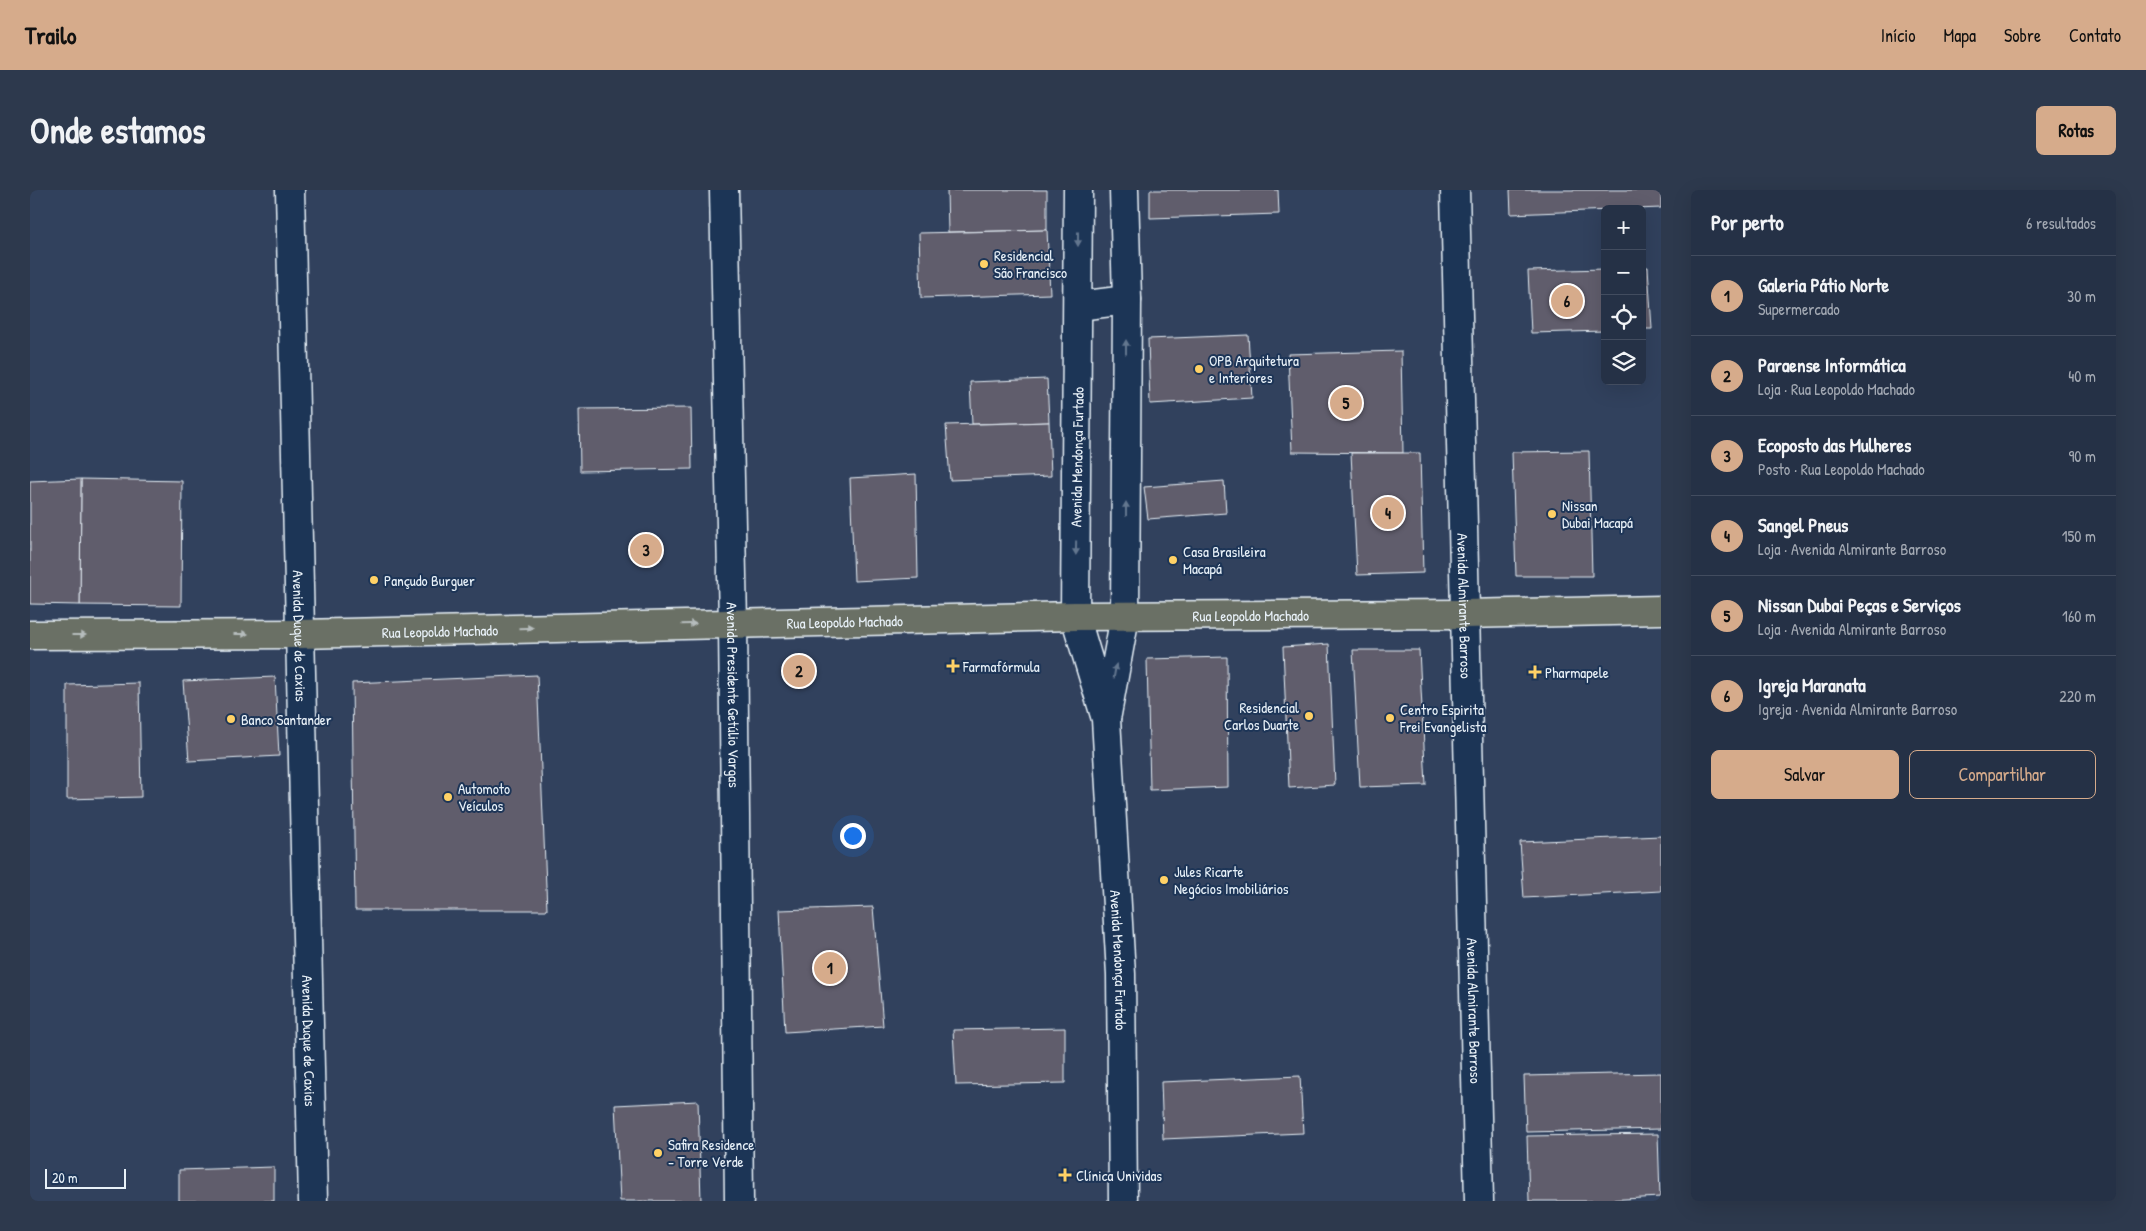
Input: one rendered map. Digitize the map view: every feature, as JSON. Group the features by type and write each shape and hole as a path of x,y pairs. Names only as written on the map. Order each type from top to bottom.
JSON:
{"main road":[{"name":"Rua Leopoldo Machado","path":"30,635 300,634 1075,616 1464,614 1661,610"}],"street":[{"name":"Avenida Duque de Caxias","path":"290,190 313,1201"},
{"name":"Avenida Presidente Getúlio Vargas","path":"724,190 733,623 739,1201"},
{"name":"Avenida Mendonça Furtado","path":"1078,190 1075,616 1106,719 1121,974 1123,1201"},
{"name":"Avenida Mendonça Furtado","path":"1106,719 1125,616 1127,300 1124,190"},
{"name":"Avenida Almirante Barroso","path":"1455,190 1479,1201"},
{"path":"1078,306 1127,300"}],"building":[{"path":"947,190 1047,190 1047,230 948,232"},
{"path":"1150,190 1278,190 1279,214 1150,218"},
{"path":"1510,190 1661,190 1661,208 1646,209 1646,205 1601,205 1601,210 1511,214"},
{"name":"Residencial São Francisco","path":"1047,230 1050,294 921,298 919,233"},
{"path":"1646,267 1648,267 1652,329 1646,329"},
{"path":"1601,269 1601,331 1531,333 1528,271"},
{"name":"OPB Arquitetura e Interiores","path":"1248,335 1252,398 1150,404 1148,339"},
{"path":"1401,351 1403,453 1292,452 1288,354"},
{"path":"1047,379 1049,422 972,424 970,382"},
{"path":"691,408 692,469 580,471 579,409"},
{"path":"1049,422 1051,476 950,480 946,425"},
{"name":"Nissan Dubai Macapá","path":"1589,451 1592,576 1516,576 1512,452"},
{"path":"1351,453 1420,453 1423,573 1357,575"},
{"path":"916,474 918,578 854,581 850,478"},
{"path":"81,479 182,481 181,606 80,605"},
{"path":"81,479 80,605 30,604 30,481"},
{"path":"1224,481 1226,513 1148,519 1144,487"},
{"name":"Residencial Carlos Duarte","path":"1329,644 1335,785 1289,788 1283,647"},
{"name":"Centro Espirita Frei Evangelista","path":"1353,650 1419,650 1426,785 1360,787"},
{"path":"1227,657 1228,787 1150,790 1147,659"},
{"name":"Automoto Veículos","path":"537,675 547,910 355,910 352,683"},
{"name":"Banco Santander","path":"275,677 279,756 189,761 183,681"},
{"path":"139,683 141,797 67,799 67,685"},
{"path":"1661,836 1661,891 1524,898 1520,842"},
{"path":"873,907 883,1026 785,1032 779,910"},
{"path":"1065,1028 1065,1083 956,1085 953,1030"},
{"path":"1661,1073 1661,1129 1526,1132 1524,1076"},
{"path":"1300,1076 1303,1133 1163,1139 1161,1082"},
{"name":"Safira Residence - Torre Verde","path":"698,1101 701,1201 620,1201 615,1105"},
{"path":"1658,1134 1660,1197 1588,1201 1529,1201 1527,1136"},
{"path":"274,1167 274,1201 179,1201 179,1170"}],"place":[{"name":"Residencial São Francisco","path":"984,264"},
{"name":"Igreja Maranata","path":"1567,301"},
{"name":"OPB Arquitetura e Interiores","path":"1199,369"},
{"name":"Nissan Dubai Peças e Serviços","path":"1346,403"},
{"name":"Sangel Pneus","path":"1388,513"},
{"name":"Nissan Dubai Macapá","path":"1552,514"},
{"name":"Ecoposto das Mulheres","path":"646,550"},
{"name":"Casa Brasileira Macapá","path":"1173,560"},
{"name":"Pançudo Burguer","path":"374,580"},
{"name":"Farmafórmula","path":"953,666"},
{"name":"Paraense Informática","path":"799,671"},
{"name":"Pharmapele","path":"1535,672"},
{"name":"Residencial Carlos Duarte","path":"1309,716"},
{"name":"Centro Espirita Frei Evangelista","path":"1390,718"},
{"name":"Banco Santander","path":"231,719"},
{"name":"Automoto Veículos","path":"448,797"},
{"name":"Jules Ricarte Negócios Imobiliários","path":"1164,880"},
{"name":"Galeria Pátio Norte","path":"830,968"},
{"name":"Safira Residence - Torre Verde","path":"658,1153"},
{"name":"Clínica Unividas","path":"1065,1175"}]}
